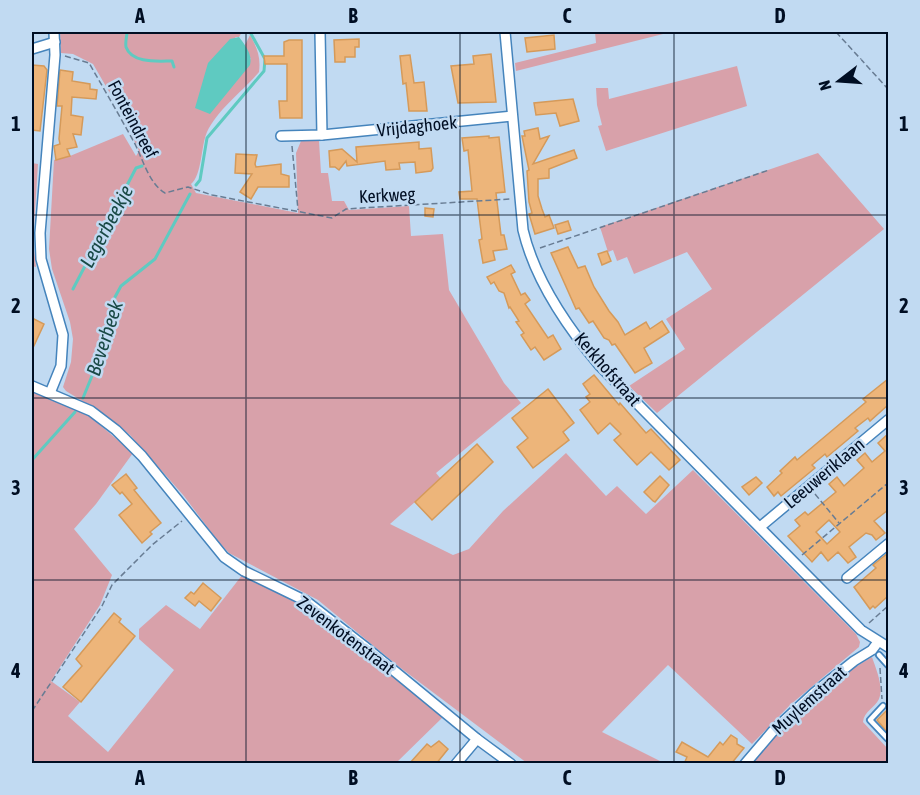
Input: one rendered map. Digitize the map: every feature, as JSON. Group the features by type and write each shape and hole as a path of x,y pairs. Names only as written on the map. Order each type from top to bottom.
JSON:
{"street":[{"path":"50,393 61,366 63,353 63,335 41,259 40,233 55,55 54,32"},
{"path":"320,32 322,135"},
{"name":"Kerkhofstraat","path":"504,32 523,230 528,253 540,278 581,343 600,366 861,630 888,647"},
{"path":"32,49 55,42"},
{"name":"Vrijdaghoek","path":"286,136 322,135 512,116"},
{"name":"Zevenkotenstraat","path":"32,387 91,411 116,430 142,456 224,557 244,571 306,601 511,764"},
{"name":"Leeuweriklaan","path":"760,526 888,420"},
{"path":"847,578 888,544"},
{"name":"Muylemstraat","path":"745,764 773,731 813,693 872,650 878,642"},
{"path":"456,764 477,739"}],"lane":[{"path":"879,655 888,665"},
{"path":"883,706 870,720 888,740"}],"path":[{"path":"836,32 888,88"},
{"name":"Fonteindreef","path":"55,55 89,63 160,190 165,193 188,187"},
{"path":"286,136 298,211"},
{"path":"528,253 769,170"},
{"name":"Kerkweg","path":"188,187 212,195 332,218 346,210 520,199"},
{"path":"794,561 888,483"},
{"path":"809,486 839,524"},
{"path":"32,711 102,606 112,585 152,545 190,514"},
{"path":"861,630 888,606"},
{"path":"879,655 883,706"}],"shaded area":[{"path":"60,32 242,32 239,37 235,37 251,60 245,45 250,35 258,53 259,72 211,124 205,138 195,180 191,184 196,193 298,213 296,153 301,141 319,141 321,173 328,173 332,201 344,201 349,210 409,206 411,236 443,234 449,290 504,383 521,403 436,473 441,479 390,524 453,555 469,549 503,511 566,453 606,496 617,486 646,514 693,470 856,634 860,642 859,647 790,705 752,744 668,665 602,732 664,763 527,763 398,666 318,600 229,553 184,496 130,435 63,387 71,362 73,339 70,322 52,269 49,249 54,160 70,156 123,134 136,156 139,151 122,114 93,64 73,54 61,53"},
{"path":"595,32 671,32 516,71 515,63 596,43"},
{"path":"239,37 249,54 250,65 210,114 195,108 208,63 230,39"},
{"path":"737,66 747,106 606,151 598,126 602,125 596,88 608,88 609,99"},
{"path":"818,153 884,229 657,413 629,386 685,349 666,319 712,289 687,252 634,274 627,257 617,261 613,250 608,252 600,227"},
{"path":"32,163 38,164 33,241 36,267 32,266"},
{"path":"32,391 87,414 133,453 96,504 74,529 112,575 100,605 51,681 80,702 68,716 108,752 174,670 139,639 139,629 166,605 200,629 243,574 314,612 443,717 396,763 32,763"},
{"path":"872,657 881,689 879,699 865,715 863,722 888,749 888,763 750,764 807,704 838,679"}],"building":[{"path":"554,35 555,49 527,52 525,38"},
{"path":"359,39 359,47 355,47 355,57 345,57 345,62 335,62 334,40"},
{"path":"302,40 302,118 280,118 279,101 287,101 287,64 265,64 264,56 284,56 284,42"},
{"path":"491,54 496,102 458,103 451,66 474,64 473,56"},
{"path":"410,55 414,83 424,82 427,111 409,111 400,56"},
{"path":"32,65 44,66 47,70 40,131 32,130"},
{"path":"60,70 73,72 72,81 90,84 90,89 97,90 96,99 72,97 71,115 83,117 81,135 73,134 77,147 67,149 70,156 56,160 54,146 60,144 62,106 57,106"},
{"path":"573,99 579,121 560,126 556,113 536,115 534,103"},
{"path":"538,128 540,139 549,136 533,164 574,150 577,158 549,169 549,178 538,179 538,196 542,209 545,217 549,215 554,228 535,234 529,214 532,213 529,202 527,171 529,170 522,136 525,136 524,131"},
{"path":"489,136 489,138 499,137 505,192 496,193 501,235 504,235 507,249 493,251 495,260 483,263 479,240 482,239 477,199 460,199 459,192 472,191 468,150 464,151 462,138"},
{"path":"419,142 419,149 431,148 433,168 431,171 416,173 415,162 399,163 400,169 386,170 385,161 347,166 346,161 339,170 330,167 329,151 342,149 357,162 356,147"},
{"path":"236,154 257,155 256,167 281,164 281,174 289,176 289,187 258,187 251,199 240,192 252,174 235,173"},
{"path":"425,208 434,209 433,217 425,216"},
{"path":"568,221 571,230 558,234 555,225"},
{"path":"568,247 578,268 585,266 594,287 625,335 646,322 650,329 662,321 669,332 644,348 652,363 635,373 615,344 612,345 604,338 593,321 589,323 579,308 576,309 551,253"},
{"path":"607,251 611,261 602,265 598,254"},
{"path":"511,265 515,272 511,274 521,295 525,293 530,300 525,304 548,338 553,335 561,349 544,360 535,347 531,350 521,335 524,333 516,322 519,321 509,308 504,293 499,291 494,282 491,284 487,277"},
{"path":"32,318 44,324 32,350"},
{"path":"594,375 646,433 651,429 680,460 669,470 651,452 637,465 614,440 621,434 610,423 598,434 580,410 590,402 586,397 590,394 583,384"},
{"path":"888,379 888,405 870,421 868,418 855,428 858,431 827,457 825,454 812,465 815,468 781,496 778,492 774,496 767,487 782,473 780,471 795,457 797,460 866,402 863,399"},
{"path":"548,389 574,423 563,432 569,440 533,468 517,447 528,438 512,418"},
{"path":"888,434 888,510 874,521 885,533 876,540 872,535 866,533 849,547 856,557 848,563 838,552 828,561 821,552 812,562 788,536 800,526 795,520 805,512 808,515 836,492 829,484 837,477 844,486 864,468 857,460 865,453 872,462 885,451 878,443","holes":["829,520 840,532 827,544 816,532"]},
{"path":"477,444 493,462 432,520 415,502"},
{"path":"126,474 137,488 134,490 161,523 142,543 119,515 132,504 122,492 120,494 112,485"},
{"path":"660,476 669,485 655,502 644,492"},
{"path":"756,477 762,483 749,495 742,487"},
{"path":"888,553 888,596 875,608 873,606 870,609 854,587 876,568 873,565"},
{"path":"203,583 221,598 211,611 199,601 195,606 185,598 191,592 194,594"},
{"path":"114,613 121,619 119,622 135,636 81,702 63,687 82,666 76,659"},
{"path":"888,709 888,733 877,720"},
{"path":"731,735 737,739 737,744 744,748 731,764 684,764 687,757 676,752 682,742 708,757 720,742 723,745"},
{"path":"439,741 448,749 436,764 409,764 427,744 431,747"}],"waterway":[{"name":"Legerbeekje","path":"127,32 126,47 134,56 153,61 172,61 174,67"},
{"name":"Beverbeek","path":"196,185 200,180 207,138 264,71 265,59 250,32"},
{"name":"Legerbeekje","path":"73,289 136,168 142,166"},
{"name":"Beverbeek","path":"83,398 109,334 109,321 115,297 121,286 155,259 190,194"},
{"name":"Beverbeek","path":"32,460 75,412"}]}
